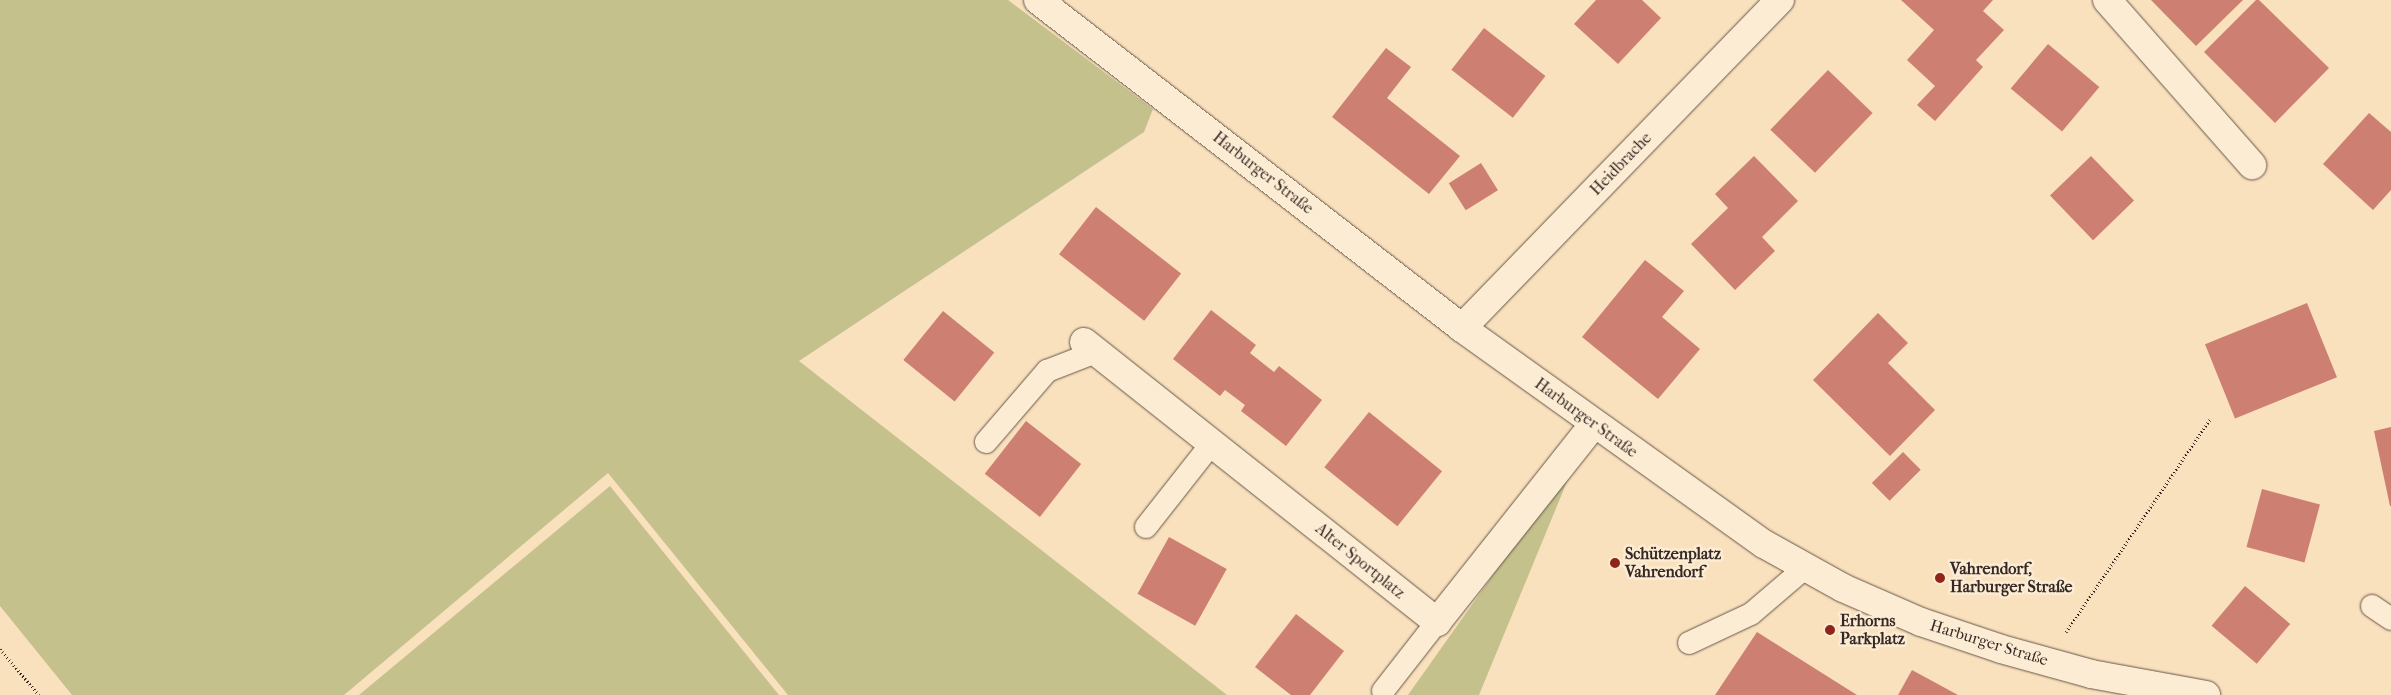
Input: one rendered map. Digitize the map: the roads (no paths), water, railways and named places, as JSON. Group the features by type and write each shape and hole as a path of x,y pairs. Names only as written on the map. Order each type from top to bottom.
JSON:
{"street":[{"name":"Harburger Straße","path":"1038,0 1462,328 1741,528 1806,567 1843,588 1921,622 2000,650 2092,674 2206,695"},
{"name":"Heidbrache","path":"1462,328 1780,0"},
{"path":"2108,0 2252,165"},
{"name":"Alter Sportplatz","path":"1090,347 1437,622"},
{"path":"1437,622 1594,424"}],"lane":[{"path":"986,442 1047,371 1090,347"},
{"path":"1146,527 1212,443"},
{"path":"1689,644 1751,614 1806,567"},
{"path":"2372,606 2391,619"},
{"path":"1383,691 1437,622"}],"place":[{"name":"Schützenplatz Vahrendorf","path":"1615,563"},
{"name":"Vahrendorf, Harburger Straße","path":"1940,578"},
{"name":"Erhorns Parkplatz","path":"1830,630"}]}
